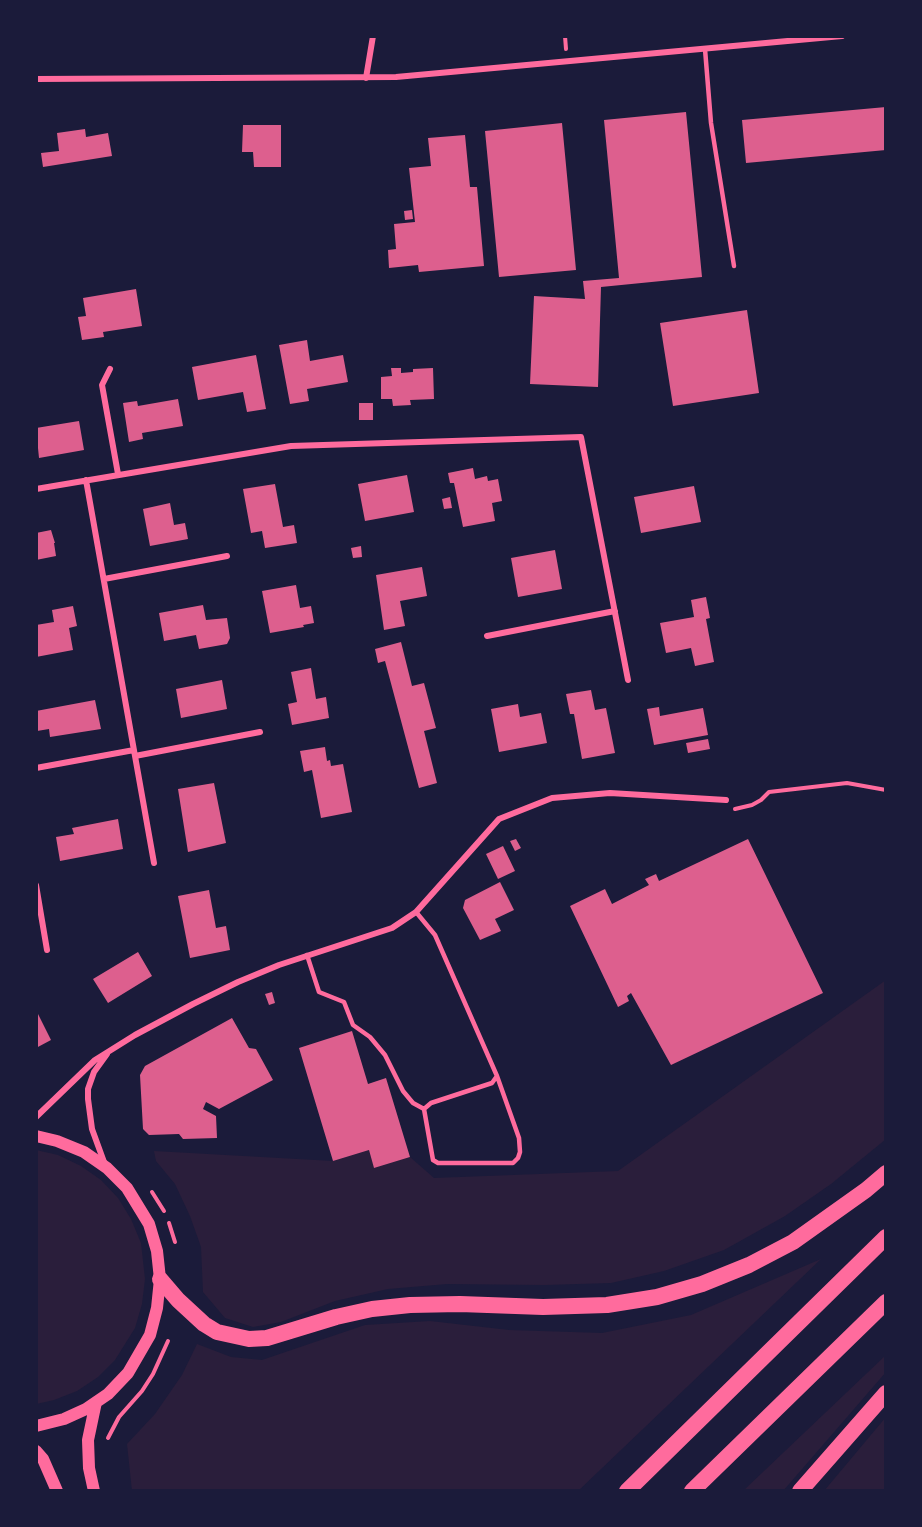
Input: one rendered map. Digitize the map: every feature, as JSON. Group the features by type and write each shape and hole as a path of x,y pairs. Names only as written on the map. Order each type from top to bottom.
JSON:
{"highway":[{"path":"160,1279 178,1300 204,1324 217,1332 249,1339 267,1338 336,1317 372,1309 400,1306 607,1305 657,1297 702,1284 749,1265 802,1236 886,1173"},
{"path":"627,1491 886,1237"},
{"path":"692,1491 886,1302"},
{"path":"801,1491 886,1393"}],"main road":[{"path":"36,1136 71,1146 107,1168 127,1188 149,1224 157,1251 160,1279 154,1322 144,1349 118,1384 96,1402 64,1419 36,1426"},
{"path":"94,1491 87,1453 89,1429 96,1402"},
{"path":"36,1451 42,1458 57,1491"}],"street":[{"path":"366,78 373,36"},
{"path":"36,79 366,78 842,36"},
{"path":"110,369 102,385 118,474"},
{"path":"36,489 291,446 581,437 628,680"},
{"path":"86,480 154,863"},
{"path":"105,579 227,556"},
{"path":"487,636 615,611"},
{"path":"36,768 260,732"},
{"path":"36,1117 84,1069 135,1035 238,982 392,928 416,912 499,819 552,798 610,793 726,800"},
{"path":"36,885 47,950"},
{"path":"107,1168 95,1140 88,1089 94,1072 109,1051"}],"lane":[{"path":"705,49 711,123 734,266"},
{"path":"416,912 435,935 497,1076 520,1144 518,1158 513,1163 438,1163 433,1160 424,1109"},
{"path":"307,956 319,992 344,1002 353,1025 370,1037 385,1056 403,1091 412,1103 424,1109"},
{"path":"424,1109 431,1103 492,1083 497,1076"}],"path":[{"path":"710,799 725,809 740,809 752,806 769,792 847,783 886,790"},
{"path":"150,1188 168,1220 176,1248"},
{"path":"87,1453 105,1446 119,1418 153,1374 171,1332"}],"shaded area":[{"path":"886,980 886,1139 831,1184 785,1216 724,1250 664,1271 611,1283 447,1284 388,1289 335,1301 281,1322 253,1327 225,1318 203,1292 201,1247 190,1216 175,1184 156,1161 154,1151 333,1161 369,1150 374,1168 410,1157 434,1178 618,1171"},
{"path":"36,1150 58,1155 81,1166 101,1180 118,1198 131,1219 141,1243 145,1279 142,1304 135,1328 115,1360 98,1377 77,1391 36,1404"},
{"path":"821,1259 578,1491 132,1491 127,1444 155,1414 182,1375 197,1344 231,1357 262,1360 365,1325 430,1321 509,1330 602,1333 691,1315"},
{"path":"886,1355 886,1372 783,1491 743,1491"},
{"path":"886,1417 886,1491 824,1491"}],"building":[{"path":"886,107 886,150 746,163 742,120"},
{"path":"686,112 702,277 601,287 598,387 530,384 534,296 585,299 583,281 619,278 604,120"},
{"path":"562,123 576,270 499,277 485,131"},
{"path":"243,125 281,125 281,167 254,167 253,152 242,152"},
{"path":"85,129 86,137 108,133 112,156 43,167 41,153 59,151 57,133"},
{"path":"465,135 470,187 477,187 484,266 419,272 418,265 389,268 388,250 396,249 394,224 415,222 409,168 431,166 428,138"},
{"path":"412,210 413,219 405,220 404,211"},
{"path":"136,289 142,326 103,332 104,337 82,340 78,317 86,316 83,298"},
{"path":"747,310 759,393 673,406 660,323"},
{"path":"307,340 310,361 343,355 348,382 307,389 309,401 290,404 279,345"},
{"path":"256,355 266,409 247,412 243,392 198,400 192,367"},
{"path":"391,368 401,368 401,373 413,372 413,369 433,368 434,399 410,400 411,405 393,406 392,399 381,399 381,377 392,376"},
{"path":"178,399 183,426 142,433 143,439 129,442 123,403 137,401 138,406"},
{"path":"359,403 373,403 373,420 359,420"},
{"path":"79,421 84,450 39,458 36,428"},
{"path":"473,468 475,479 487,476 488,481 498,479 502,501 492,503 495,521 463,527 454,483 450,483 448,473"},
{"path":"407,475 414,512 365,521 358,484"},
{"path":"275,484 283,527 294,525 297,543 265,548 262,531 251,533 243,489"},
{"path":"694,486 701,522 641,533 634,497"},
{"path":"450,497 452,508 444,509 442,499"},
{"path":"170,503 174,525 185,523 188,539 150,546 143,509"},
{"path":"51,530 56,556 36,560 36,533"},
{"path":"361,546 362,557 353,558 351,548"},
{"path":"555,550 562,589 518,597 511,558"},
{"path":"422,567 427,596 400,601 405,626 384,630 376,575"},
{"path":"296,585 300,608 311,606 314,623 270,633 262,591"},
{"path":"706,597 710,618 706,619 714,662 695,666 691,648 666,653 660,623 694,617 691,600"},
{"path":"203,605 206,620 227,618 230,638 227,644 199,649 196,635 164,641 159,613"},
{"path":"73,606 77,626 69,628 73,650 36,657 36,625 54,622 52,610"},
{"path":"401,642 412,686 424,683 436,728 424,731 437,783 419,788 385,661 378,663 375,649"},
{"path":"311,668 316,699 326,697 329,718 292,725 288,704 297,702 291,672"},
{"path":"222,680 227,709 181,718 176,689"},
{"path":"591,690 595,710 606,708 615,753 582,759 574,714 570,714 566,694"},
{"path":"95,700 101,729 50,737 49,729 37,731 36,711"},
{"path":"518,704 520,717 541,713 547,743 499,752 491,709"},
{"path":"659,707 660,716 703,708 708,735 654,745 647,709"},
{"path":"708,739 710,749 688,753 686,743"},
{"path":"325,747 327,761 330,760 331,766 343,764 352,812 321,818 312,770 304,772 300,751"},
{"path":"214,783 226,843 188,852 178,789"},
{"path":"118,819 123,849 60,861 56,837 74,834 72,828"},
{"path":"516,839 521,848 515,851 510,841"},
{"path":"748,839 823,993 671,1065 631,993 627,996 629,1001 618,1007 570,906 605,889 612,904 649,885 645,879 656,874 659,881"},
{"path":"503,846 515,871 498,879 486,854"},
{"path":"500,882 514,910 495,919 501,931 480,940 463,908 465,900"},
{"path":"209,890 216,928 226,926 230,950 190,958 178,896"},
{"path":"138,952 152,976 108,1003 93,979"},
{"path":"272,992 275,1003 269,1005 265,994"},
{"path":"36,1010 51,1040 36,1048"},
{"path":"232,1018 249,1048 256,1049 273,1080 219,1109 206,1102 203,1109 216,1116 217,1138 183,1139 179,1134 149,1135 143,1129 140,1075 145,1066"},
{"path":"352,1031 368,1084 386,1078 410,1157 374,1168 369,1150 333,1161 299,1048"}]}
